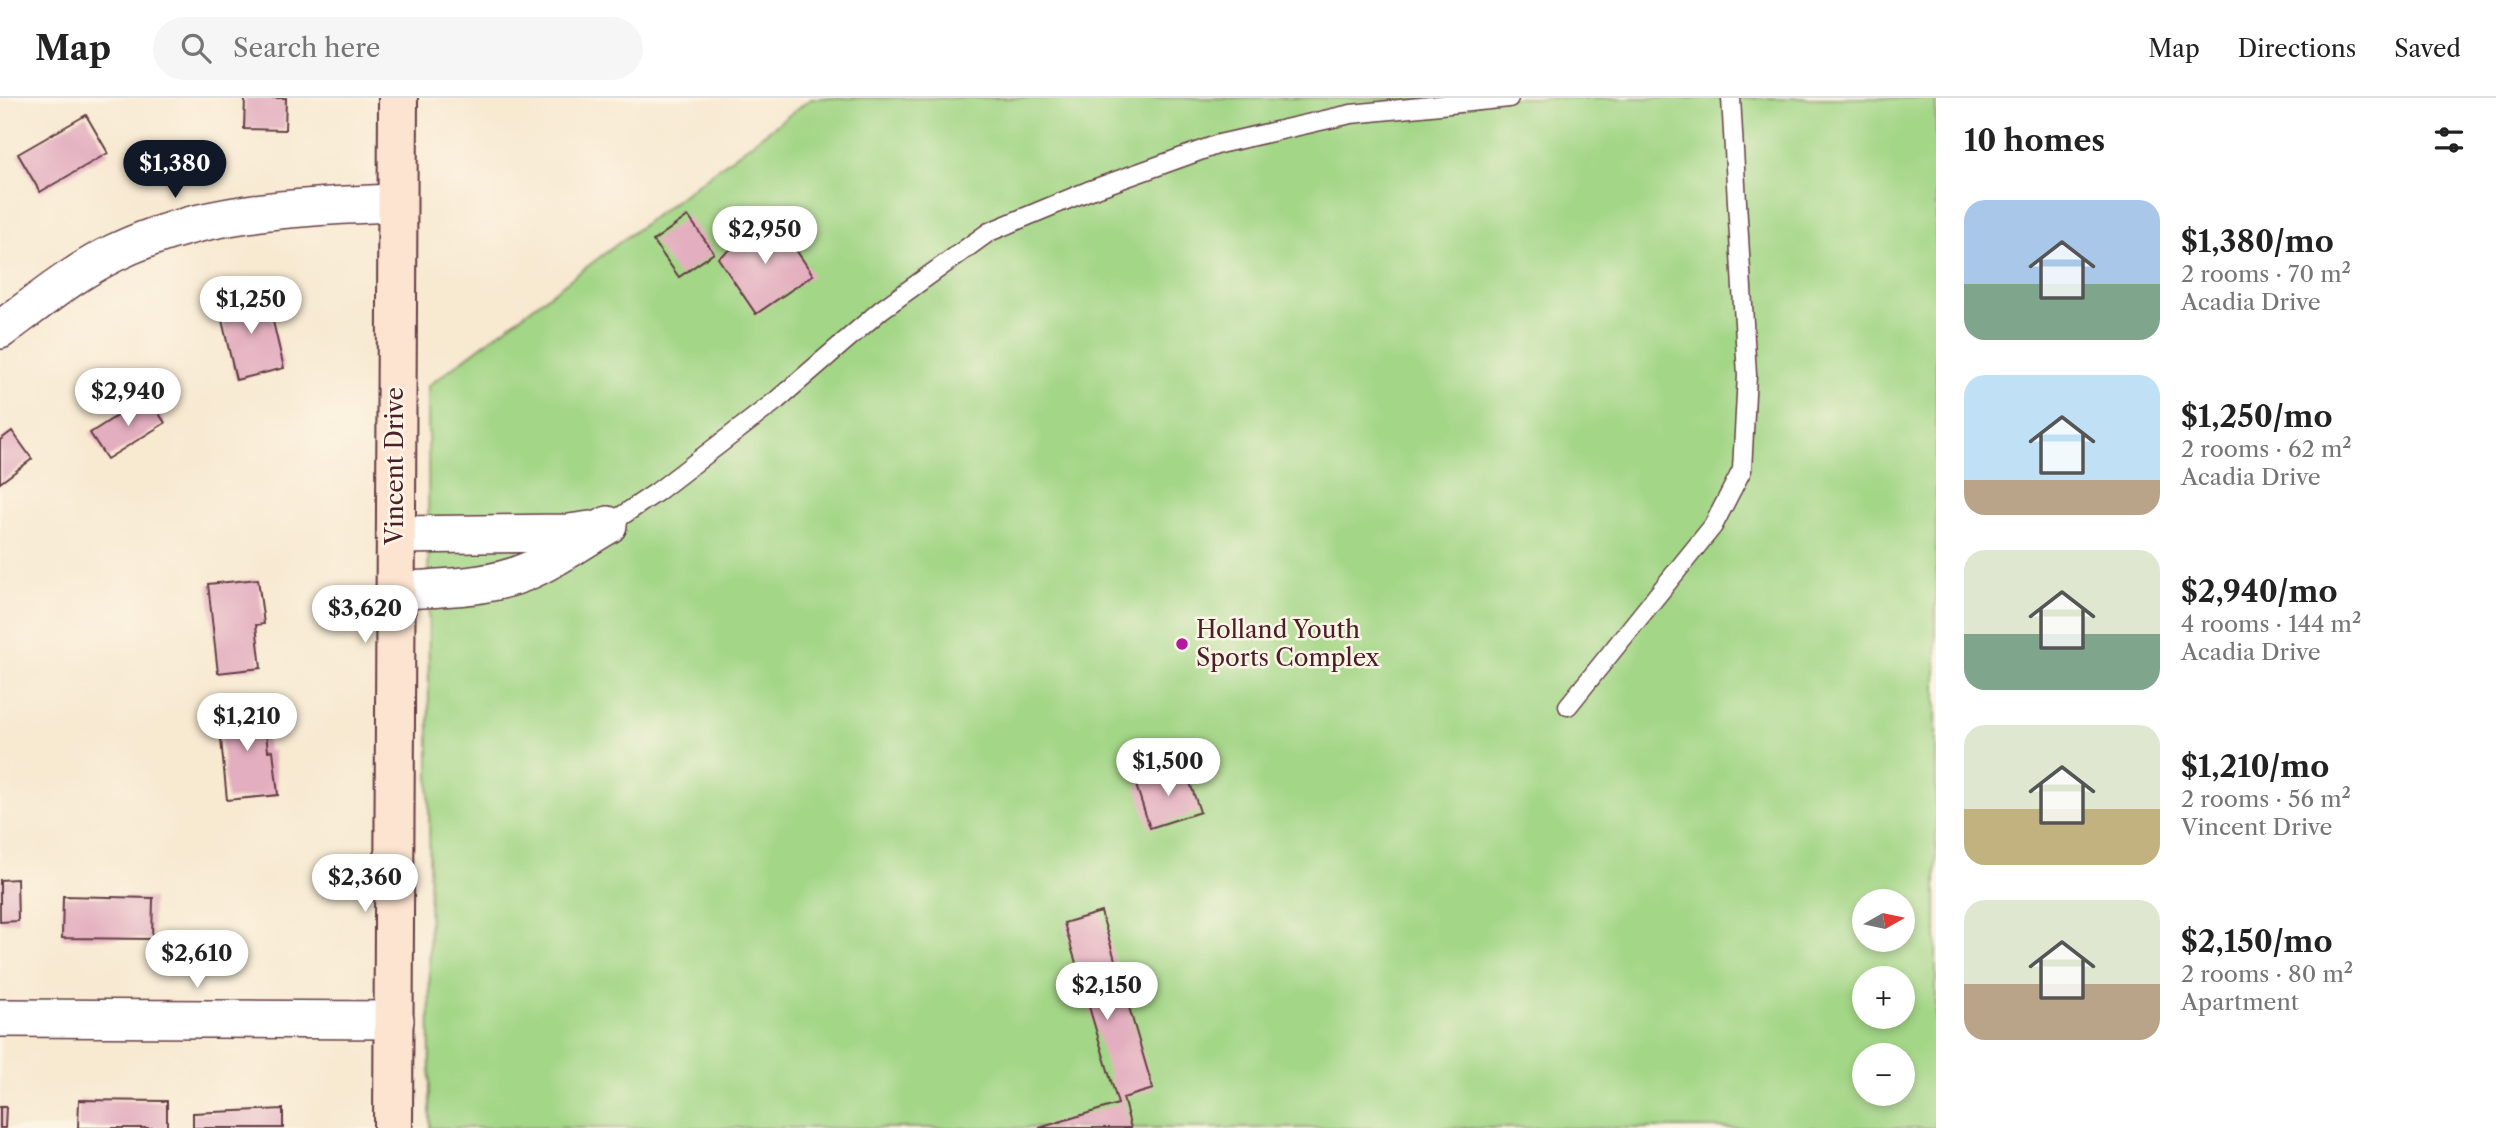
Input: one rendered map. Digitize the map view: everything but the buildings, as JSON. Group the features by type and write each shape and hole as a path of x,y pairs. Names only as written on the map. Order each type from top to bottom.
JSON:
{"street":[{"name":"Vincent Drive","path":"393,1128 395,203 398,98"},
{"path":"0,330 75,276 145,239 192,225 254,212 395,203"},
{"path":"395,535 569,533 608,525"},
{"path":"395,591 487,583 509,578 529,571 608,525"},
{"path":"0,1018 395,1020"}],"lane":[{"path":"608,525 657,492 777,400 881,310 989,232 1088,191 1219,144 1351,114 1509,98"},
{"path":"1568,706 1713,526 1742,470 1747,374 1731,98"}],"green space":[{"name":"Holland Youth Sports Complex","path":"812,98 1936,98 1936,1128 430,1128 428,386"}],"place":[{"name":"Holland Youth Sports Complex","path":"1182,644"}]}
